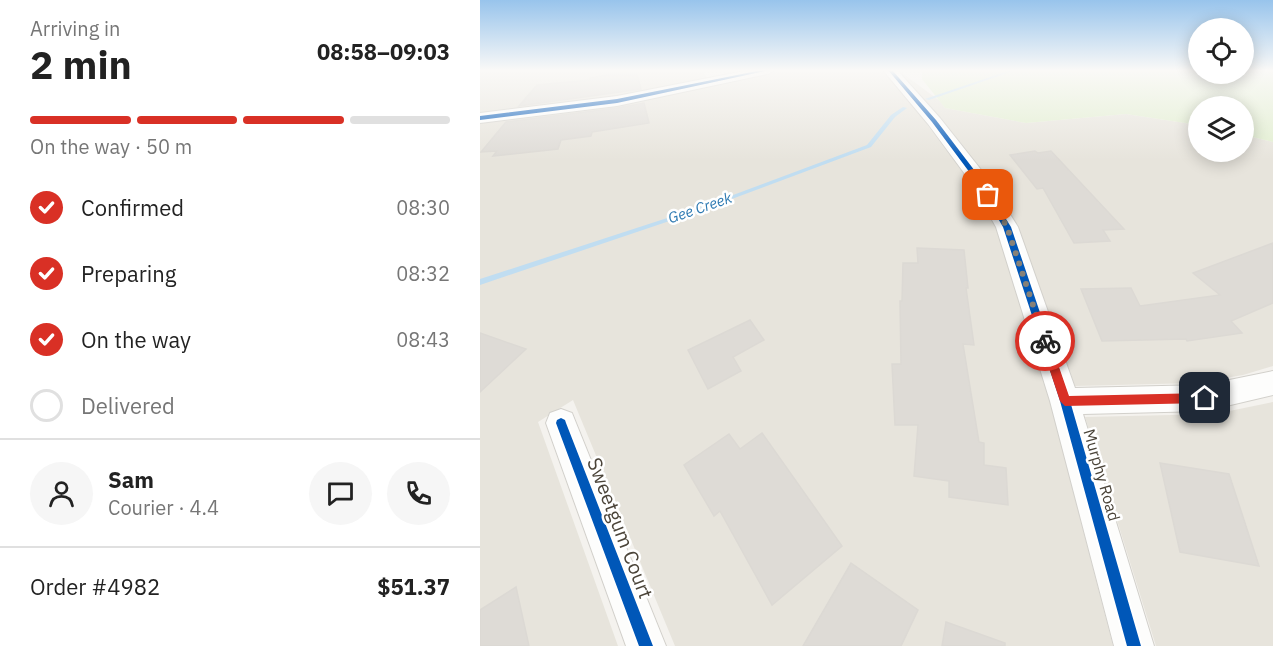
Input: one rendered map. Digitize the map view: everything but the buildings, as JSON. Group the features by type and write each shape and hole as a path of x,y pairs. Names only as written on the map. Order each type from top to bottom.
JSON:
{"street":[{"path":"480,118 620,100"},
{"name":"Murphy Road","path":"914,100 979,180 1007,227 1065,401 1134,646"},
{"path":"1065,401 1205,398 1273,383"},
{"name":"Sweetgum Court","path":"561,423 646,646"}],"shaded area":[{"path":"480,100 592,100 480,114"},
{"path":"639,100 907,100 970,182 996,228 1050,402 1113,646 675,646 573,400 538,422 618,646 480,646 480,122"},
{"path":"925,100 939,100 945,108 1026,123 1126,114 1188,123 1188,162 1254,162 1254,137 1273,142 1273,366 1243,375 1196,383 1075,386 1018,226 988,178"},
{"path":"1273,402 1273,646 1156,646 1085,417 1215,414"}],"green space":[{"path":"939,100 1188,100 1188,123 1126,114 1026,123 945,108"},
{"path":"1254,100 1273,100 1273,142 1254,137"}],"waterway":[{"name":"Gee Creek","path":"480,282 703,208 869,146 893,116 905,108"}],"cycle path":[{"path":"480,118 621,100"},
{"path":"916,100 979,180 1007,227 1065,401 1134,646"},
{"path":"561,423 646,646"}],"way so far":[{"path":"988,195 1007,227 1045,341"}],"route":[{"path":"1045,341 1065,401 1205,398"}]}
